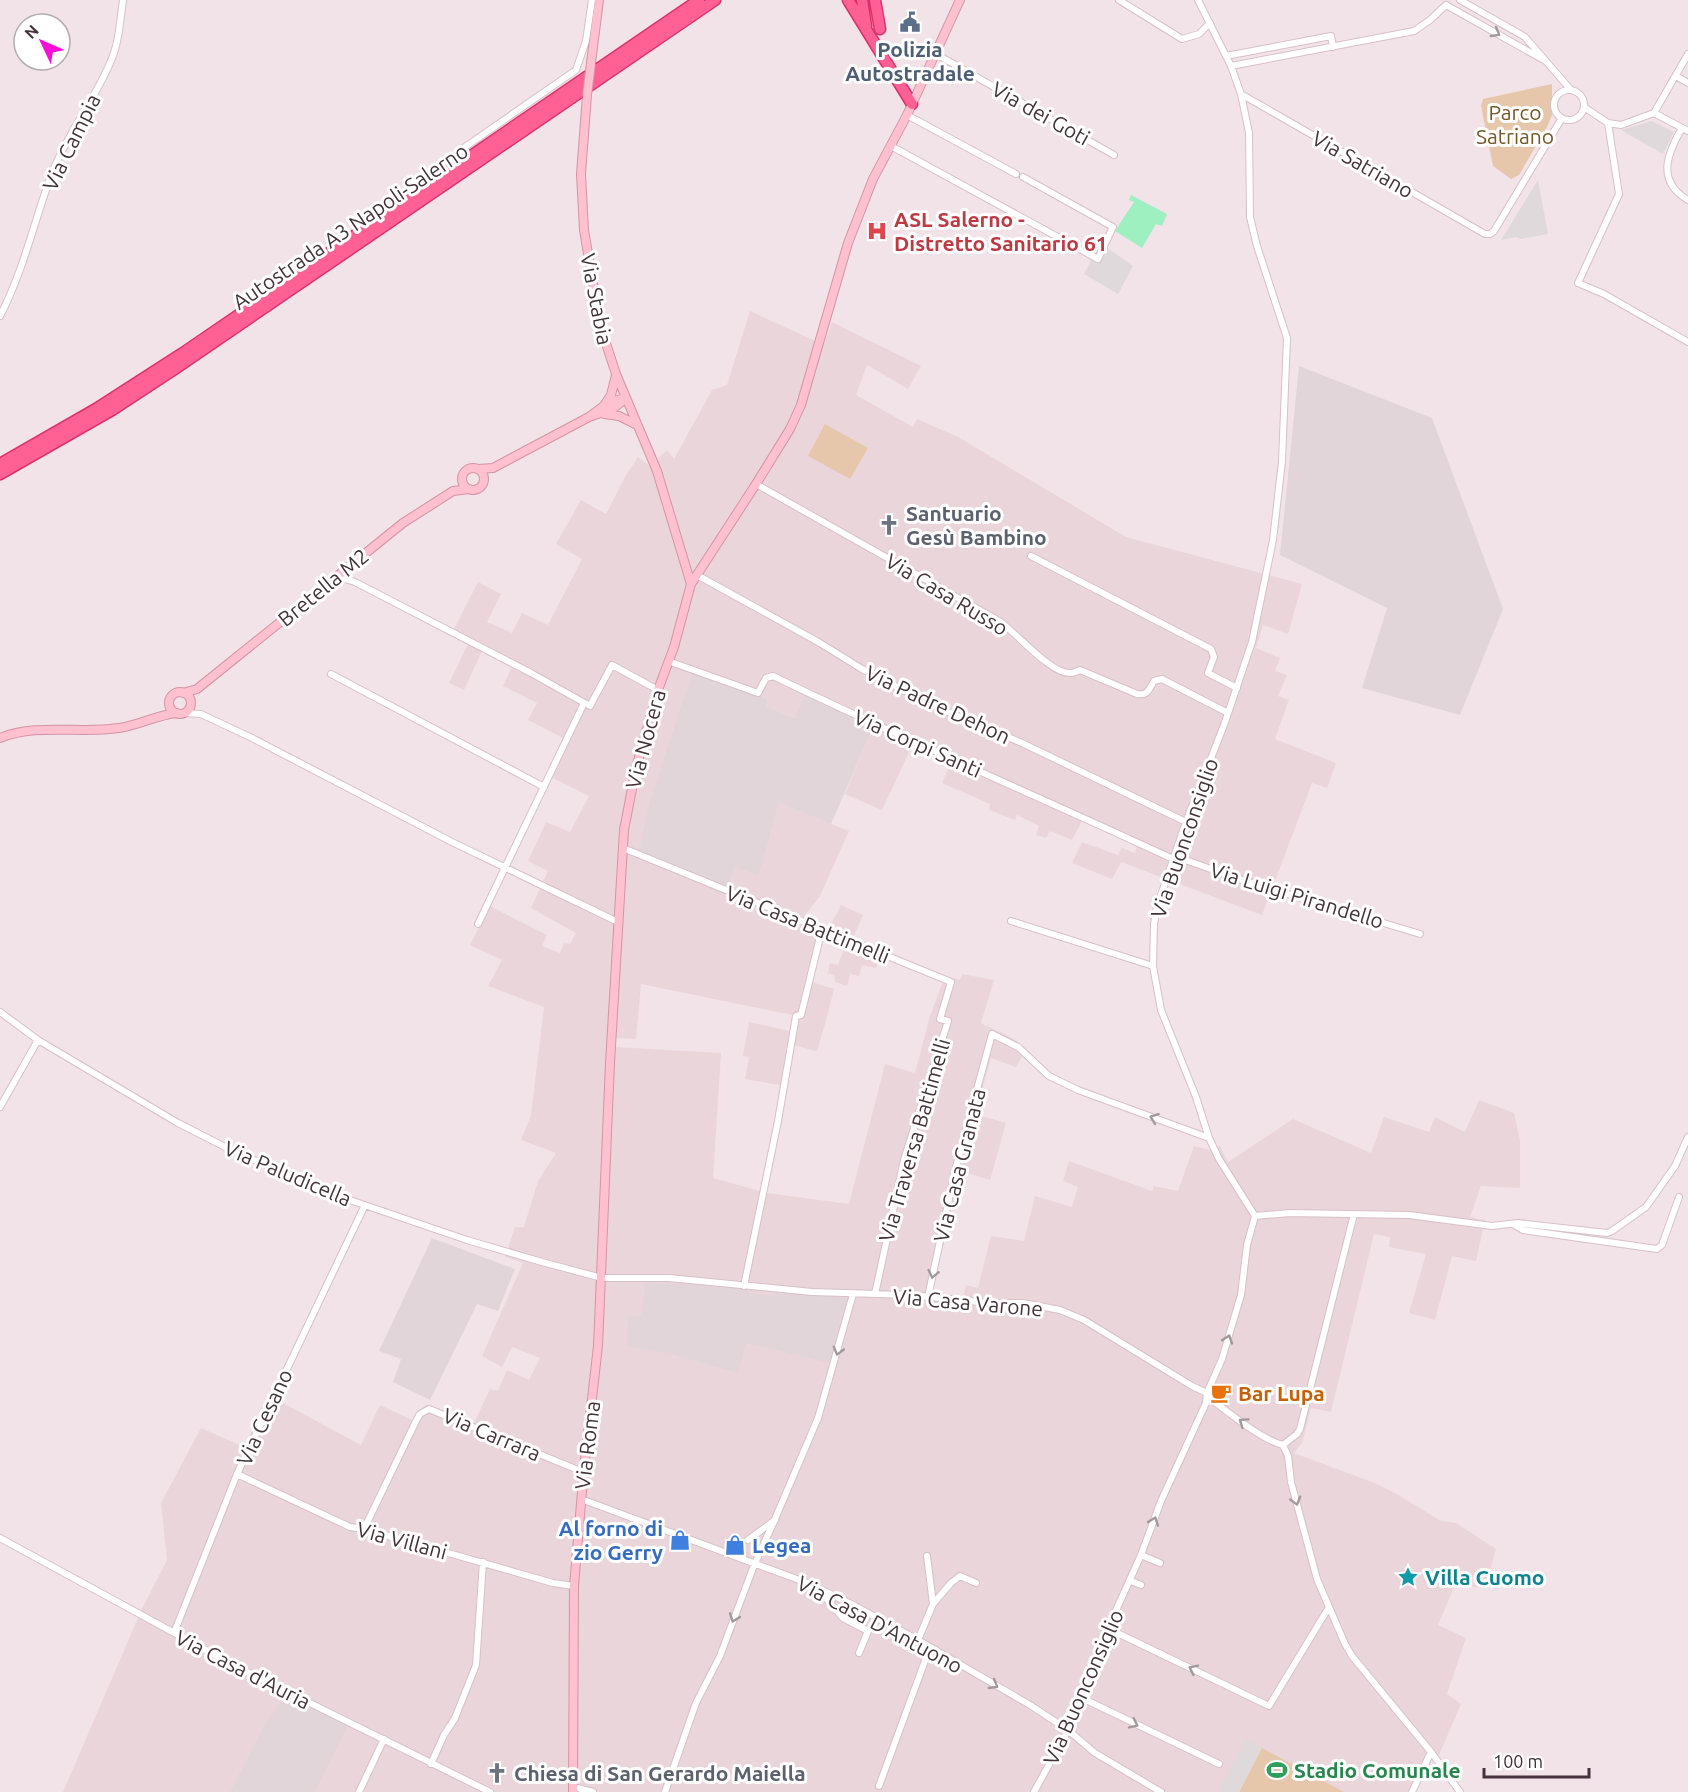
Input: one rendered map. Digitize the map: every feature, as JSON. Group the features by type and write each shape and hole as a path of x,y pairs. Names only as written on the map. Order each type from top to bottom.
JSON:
{"highway":[{"name":"Autostrada A3 Napoli-Salerno","path":"0,464 96,409 176,357 699,0"},
{"name":"Autostrada A3 Napoli-Salerno","path":"0,474 103,416 176,368 715,0"},
{"path":"848,0 873,27"},
{"path":"873,27 875,0"},
{"path":"863,4 912,104"}],"main road":[{"name":"Via Stabia","path":"600,0 587,95 580,174 584,230 600,325 616,374 657,471 691,584"},
{"path":"891,146 960,0"},
{"name":"Via Nocera","path":"602,1278 610,1063 622,848 628,801 636,768 691,584 790,429 801,405 848,243 873,179 891,146"},
{"path":"616,374 611,395 603,409 637,425"},
{"name":"Bretella M2","path":"160,715 174,694 197,689 403,523 453,490 468,470 493,468 603,409 619,405 626,398"},
{"name":"Bretella M2","path":"453,490 478,488 493,468"},
{"path":"478,470 483,480"},
{"path":"462,477 469,489"},
{"name":"Bretella M2","path":"180,713 189,708 197,689"},
{"path":"183,693 190,702"},
{"path":"169,703 171,710 180,713"},
{"path":"0,738 29,731 121,728 160,715 180,713"},
{"name":"Via Roma","path":"573,1790 573,1586 597,1362 602,1278"}],"street":[{"name":"Via Campia","path":"0,316 26,255 52,172 111,62 123,0"},
{"path":"465,147 576,70 586,41 592,0"},
{"path":"1119,0 1130,3 1182,39 1198,33 1210,23"},
{"path":"1198,0 1231,66 1241,94"},
{"path":"1460,0 1526,38 1571,90"},
{"path":"1231,66 1414,31 1446,5 1454,3 1475,8"},
{"path":"1446,5 1547,62"},
{"path":"1226,56 1331,36 1333,46"},
{"name":"Via dei Goti","path":"936,54 1114,155"},
{"path":"1584,106 1576,118 1567,120 1555,111 1556,98 1562,92 1571,90 1576,91 1582,97 1584,106 1608,123 1621,125 1654,112 1688,54"},
{"path":"1676,76 1688,83"},
{"name":"Via Satriano","path":"1241,94 1485,234 1494,231 1562,118"},
{"name":"Via Buonconsiglio","path":"1034,1792 1068,1730 1099,1648 1131,1581 1161,1501 1206,1403 1207,1393 1232,1327 1241,1294 1247,1245 1255,1216 1219,1159 1209,1138 1196,1098 1161,1011 1153,966 1155,915 1186,822 1228,713 1252,642 1273,540 1282,461 1287,338 1250,217 1249,133 1241,94"},
{"path":"1654,112 1685,130 1670,149 1666,162 1671,184 1677,193 1688,200"},
{"path":"907,115 1016,174"},
{"path":"1608,123 1619,194 1578,283 1604,294 1688,342"},
{"path":"891,146 1098,259 1113,226 1023,177"},
{"name":"Via Casa Russo","path":"756,484 1008,626 1025,645 1054,667 1071,673 1080,670 1143,695 1147,693 1154,681 1161,679 1228,713"},
{"path":"1032,556 1211,649 1214,657 1208,673 1237,688"},
{"name":"Via Padre Dehon","path":"697,575 820,643 862,669 936,707 1022,743 1186,822"},
{"path":"328,585 340,579 354,581 590,706 612,665 658,690"},
{"name":"Via Corpi Santi","path":"668,661 758,693 766,678 773,676 926,748 1024,789 1174,857"},
{"path":"330,674 544,787"},
{"path":"478,924 584,703"},
{"path":"180,713 195,712 206,716 618,922"},
{"name":"Via Casa Battimelli","path":"622,848 951,982 940,1019 948,1021"},
{"name":"Via Luigi Pirandello","path":"1174,857 1420,934"},
{"path":"1011,921 1153,966"},
{"path":"744,1286 778,1121 796,1016 801,1015 822,930"},
{"name":"Via Paludicella","path":"0,1012 38,1040 193,1131 282,1173 364,1205 467,1240 602,1278"},
{"name":"Via Traversa Battimelli","path":"875,1294 904,1160 948,1021"},
{"name":"Via Casa Granata","path":"928,1297 956,1167 992,1034 1018,1047 1049,1076 1078,1090 1209,1138"},
{"path":"0,1107 38,1040"},
{"path":"1255,1216 1290,1213 1409,1215 1492,1226 1513,1224 1607,1233 1646,1207 1676,1166 1688,1137"},
{"path":"1513,1224 1523,1230 1657,1249 1662,1245 1679,1197"},
{"name":"Via Cesano","path":"174,1633 237,1474 364,1205"},
{"path":"1353,1214 1300,1429 1283,1445 1288,1456 1291,1482 1317,1579 1345,1644 1352,1656 1431,1752 1460,1792"},
{"name":"Via Casa Varone","path":"602,1278 669,1278 853,1294 1023,1303 1069,1313 1207,1393 1211,1399 1246,1424 1270,1440 1283,1445"},
{"path":"665,1792 696,1703 720,1656 755,1564 818,1418 853,1294"},
{"name":"Via Carrara","path":"364,1529 417,1419 429,1409 584,1472"},
{"name":"Via Villani","path":"237,1474 350,1527 573,1586"},
{"name":"Via Casa D'Antuono","path":"581,1499 819,1589 918,1640 1030,1705 1068,1730 1095,1753 1161,1792"},
{"path":"748,1540 775,1519"},
{"name":"Via Casa d'Auria","path":"0,1538 235,1666 490,1792"},
{"path":"1141,1555 1160,1563"},
{"path":"927,1556 933,1604"},
{"path":"431,1764 444,1735 455,1718 476,1665 483,1562"},
{"path":"918,1640 933,1604 951,1583 960,1576 976,1583"},
{"path":"1131,1581 1141,1586"},
{"path":"819,1589 843,1618 868,1631 859,1653"},
{"path":"1109,1629 1269,1706 1329,1607"},
{"path":"879,1786 930,1647"},
{"path":"1082,1698 1219,1764"},
{"path":"359,1792 384,1739"},
{"path":"1412,1792 1431,1752"},
{"path":"573,1790 593,1792"}],"shaded area":[{"path":"1652,121 1674,132 1663,154 1621,130"},
{"path":"1538,180 1548,234 1501,240"},
{"path":"1131,195 1167,214 1162,226 1156,224 1142,248 1115,231 1134,202 1129,200"},
{"path":"1100,243 1133,266 1118,294 1084,274"},
{"path":"750,311 824,345 832,322 921,366 908,389 867,365 856,395 913,427 917,419 958,437 1126,537 1302,584 1288,634 1263,625 1256,648 1280,658 1275,671 1287,675 1278,696 1289,700 1275,739 1336,763 1327,788 1312,783 1262,915 1121,862 1112,879 1072,863 1082,842 1118,855 1122,848 1135,853 1137,846 1082,821 1072,840 1050,831 1046,838 1036,835 1039,826 1017,815 1015,820 989,810 990,804 942,783 951,762 912,746 882,810 845,794 873,726 805,694 796,718 765,706 768,699 692,673 734,867 759,874 779,803 849,831 820,896 803,918 829,928 841,905 863,915 853,938 881,950 876,968 862,965 859,976 850,974 847,986 835,982 834,975 828,973 830,963 838,965 846,943 824,933 812,982 834,989 827,1017 817,1051 793,1045 785,1086 745,1079 749,1057 743,1056 749,1022 790,1031 792,1015 641,984 636,1039 616,1038 615,1047 721,1053 713,1178 767,1193 849,1204 885,1064 915,1073 930,1016 945,976 960,980 962,974 994,980 981,1023 1014,1039 1026,1050 1016,1067 991,1058 975,1114 1006,1123 990,1180 961,1171 932,1292 963,1297 966,1285 978,1288 991,1236 1024,1241 1035,1196 1072,1207 1078,1187 1063,1181 1069,1161 1152,1191 1154,1186 1178,1191 1194,1146 1210,1150 1220,1146 1228,1162 1293,1119 1371,1153 1384,1117 1429,1132 1435,1117 1465,1132 1479,1100 1514,1113 1520,1140 1520,1188 1481,1186 1470,1217 1485,1220 1476,1261 1452,1256 1435,1320 1409,1313 1426,1254 1389,1247 1390,1237 1374,1234 1331,1412 1311,1408 1302,1443 1294,1453 1377,1484 1441,1521 1456,1523 1496,1549 1485,1588 1455,1585 1438,1625 1466,1638 1447,1694 1461,1704 1436,1762 1430,1760 1414,1792 63,1792 141,1611 167,1560 161,1503 201,1428 244,1447 270,1396 361,1445 380,1405 412,1420 426,1405 474,1423 490,1389 498,1391 507,1370 529,1380 540,1358 512,1347 502,1367 482,1356 523,1263 505,1257 515,1227 524,1227 538,1181 556,1153 521,1140 531,1115 544,1007 488,986 502,960 470,945 490,906 547,935 542,946 560,953 564,943 570,944 576,933 531,908 548,871 528,861 546,822 570,832 589,796 547,775 563,738 528,720 537,703 503,686 512,666 482,651 464,690 449,683 468,644 451,635 478,582 501,594 487,622 512,633 522,613 548,625 582,559 556,544 581,500 606,514 638,457 652,468 667,450 674,459 712,390 727,385"},
{"path":"1299,366 1432,418 1503,609 1460,715 1362,688 1387,608 1280,555"},
{"path":"692,673 768,699 766,706 795,718 805,694 873,727 831,824 779,803 759,875 734,867 727,889 639,853 649,805"},
{"path":"432,1238 515,1269 498,1311 477,1304 430,1400 393,1382 401,1359 379,1351"},
{"path":"646,1282 746,1289 750,1293 773,1297 778,1293 850,1298 829,1363 746,1343 738,1373 671,1354 627,1346 628,1316 641,1316"},
{"path":"285,1696 348,1725 315,1792 230,1792 265,1724"},
{"path":"1246,1739 1262,1748 1239,1792 1218,1792"}],"green space":[{"name":"Parco Satriano","path":"1552,84 1552,115 1547,127 1519,175 1511,179 1493,166 1481,106 1483,99"},
{"path":"825,424 868,448 850,479 808,456"},
{"name":"Stadio Comunale","path":"1262,1748 1344,1792 1239,1792"}],"place":[{"name":"Polizia Autostradale","path":"910,22"},
{"name":"ASL Salerno - Distretto Sanitario 61","path":"877,231"},
{"name":"Santuario Gesù Bambino","path":"889,525"},
{"name":"Bar Lupa","path":"1221,1393"},
{"name":"Al forno di zio Gerry","path":"680,1540"},
{"name":"Legea","path":"735,1545"},
{"name":"Villa Cuomo","path":"1408,1577"},
{"name":"Stadio Comunale","path":"1277,1770"},
{"name":"Chiesa di San Gerardo Maiella","path":"497,1773"}]}
